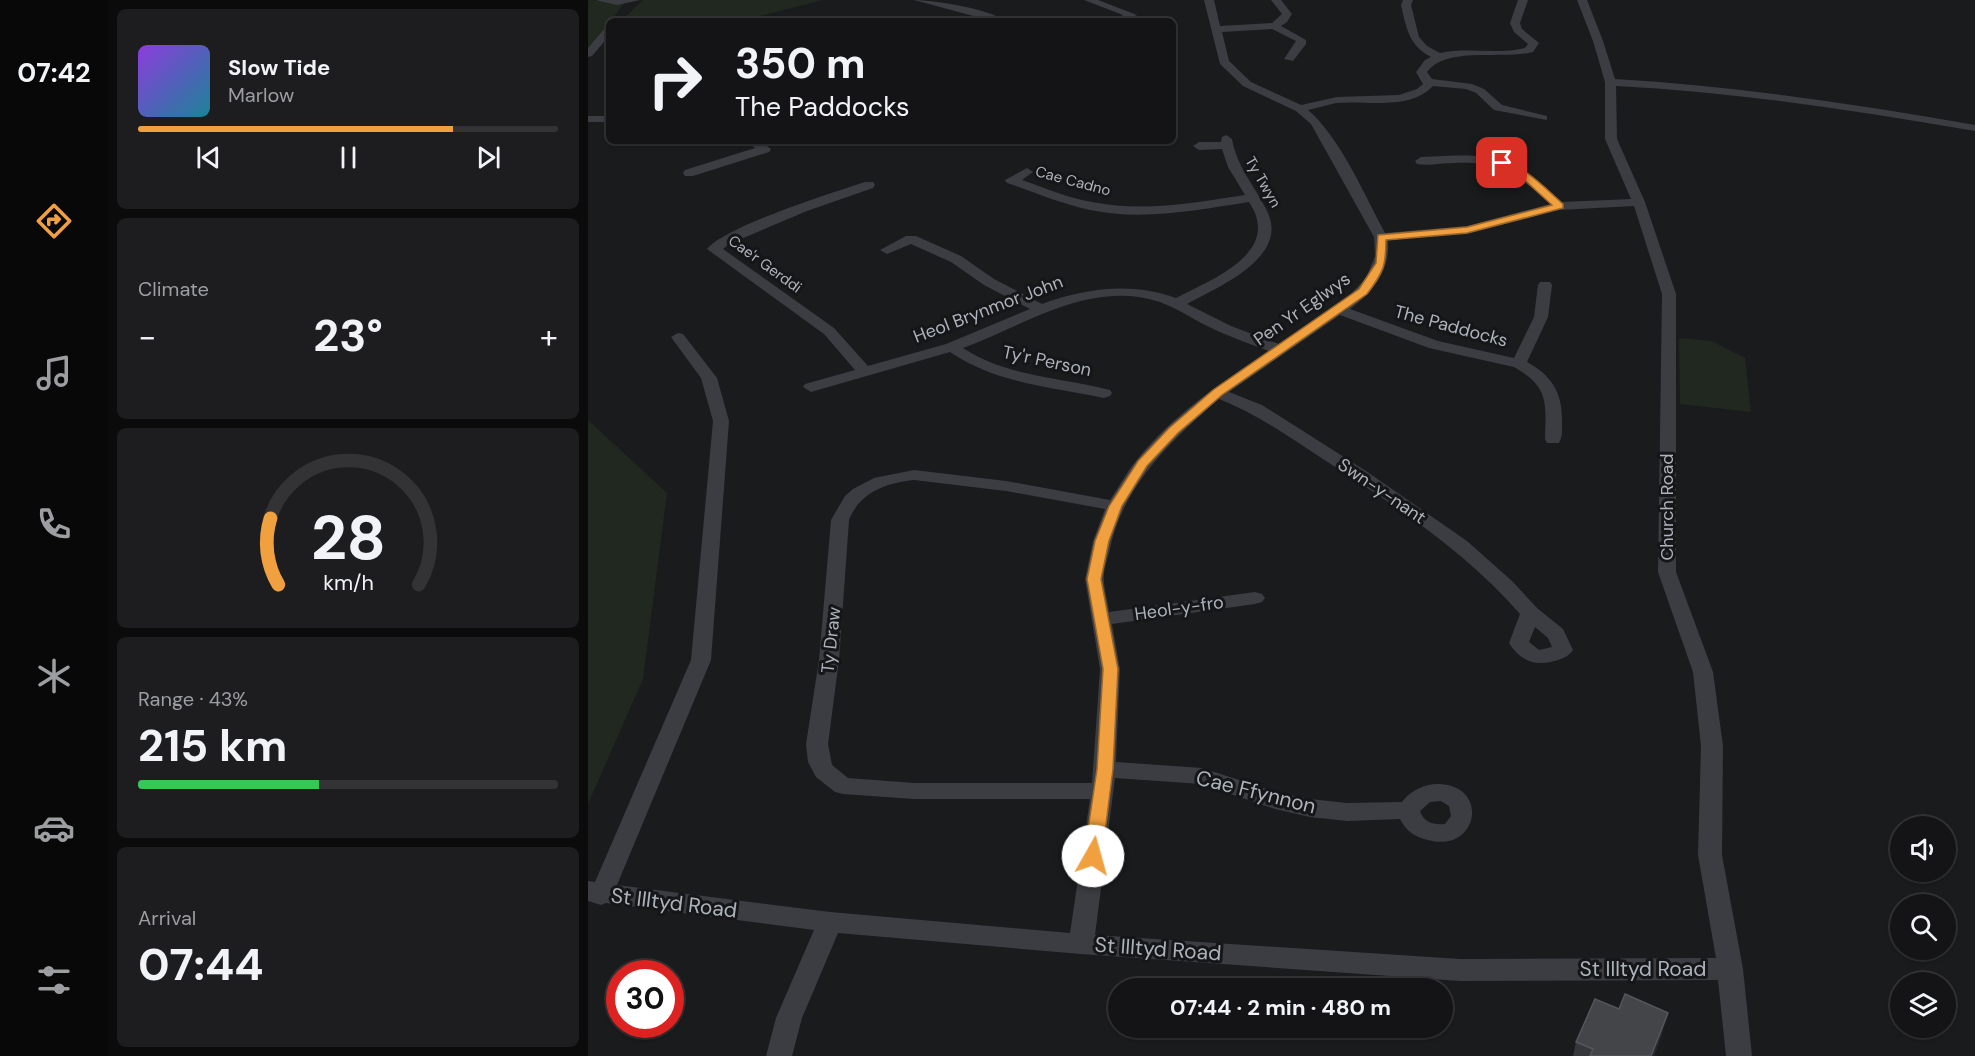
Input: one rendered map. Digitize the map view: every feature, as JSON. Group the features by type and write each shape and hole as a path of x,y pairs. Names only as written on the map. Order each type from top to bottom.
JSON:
{"street":[{"path":"600,0 628,4"},
{"path":"919,0 993,18"},
{"path":"1089,0 1132,15 1123,18"},
{"path":"1209,0 1224,62 1235,74 1255,88 1300,109 1315,122 1331,146 1381,237 1467,230 1559,206 1639,202"},
{"path":"1216,29 1274,26 1284,21 1287,14 1276,0"},
{"path":"1408,0 1406,5 1417,42 1426,51 1440,57"},
{"path":"1522,0 1515,23 1518,30 1533,40 1533,48 1513,54 1473,52 1440,57 1428,62 1421,72 1429,82 1468,86 1480,91 1498,108 1543,118"},
{"name":"Church Road","path":"1582,0 1598,41 1610,82 1611,139 1639,202 1669,294 1667,572 1703,672 1712,746 1710,855 1730,969 1739,1056"},
{"path":"1274,26 1301,40 1301,44 1289,59"},
{"path":"588,54 606,33"},
{"path":"1300,109 1333,101 1410,96 1426,89 1429,82"},
{"path":"1610,82 1786,96 1975,128"},
{"path":"588,119 606,119"},
{"name":"Ty Twyn","path":"1178,303 1235,271 1261,249 1266,240 1267,222 1235,173 1227,142 1199,146"},
{"path":"688,173 765,149 757,144"},
{"path":"1421,161 1483,160 1502,163 1521,172 1559,206"},
{"name":"Cae Cadno","path":"1028,172 1011,180 1062,198 1107,208 1155,211 1253,198"},
{"name":"Cae'r Gerddi","path":"864,372 829,331 714,249 724,241 802,208 869,185"},
{"name":"Pen Yr Eglwys","path":"1081,944 1103,780 1110,669 1103,619 1094,579 1102,541 1115,506 1142,464 1174,430 1217,393 1278,349 1339,310 1363,291 1377,273 1383,254 1381,237"},
{"path":"887,250 910,239 956,259 989,282 1039,308"},
{"name":"The Paddocks","path":"1520,364 1541,317 1545,285"},
{"name":"Heol Brynmor John","path":"811,387 952,347 1064,299 1107,292 1152,295 1178,303 1218,326 1278,349"},
{"name":"The Paddocks","path":"1339,310 1434,345 1520,364 1541,377 1551,389 1554,402 1553,440"},
{"path":"595,893 701,660 721,421 709,378 678,337"},
{"name":"Ty'r Person","path":"952,347 974,363 997,372 1104,393"},
{"name":"Swn-y-nant","path":"1217,393 1256,408 1461,545 1505,585 1530,613"},
{"name":"Ty Draw","path":"1103,780 914,791 843,786 824,771 819,762 817,744 829,660 840,520 842,511 855,495 888,479 926,475 1115,506"},
{"name":"Heol-y-fro","path":"1103,619 1255,598"},
{"name":"Cae Ffynnon","path":"1103,780 1202,776 1275,800 1310,808 1347,812 1408,810"},
{"name":"St Illtyd Road","path":"595,893 830,922 1081,944 1460,970 1730,969"},
{"path":"779,1056 789,1018 830,922"}],"shaded area":[{"path":"588,0 625,2 613,18 606,18 606,27 602,35 588,50"},
{"path":"643,0 823,0 752,18 624,18"},
{"path":"1679,338 1712,341 1745,358 1751,412 1680,404"},
{"path":"588,420 667,493 643,679 588,804"}],"building":[{"path":"1625,994 1668,1013 1651,1056 1590,1056 1593,1049 1576,1042 1595,999 1619,1009"}],"route":[{"path":"1093,856 1105,769 1110,669 1103,619 1094,579 1102,541 1115,506 1142,464 1174,430 1217,393 1363,291 1377,273 1381,263 1383,254 1381,237 1442,234 1467,230 1559,206 1521,172 1502,163"}]}
